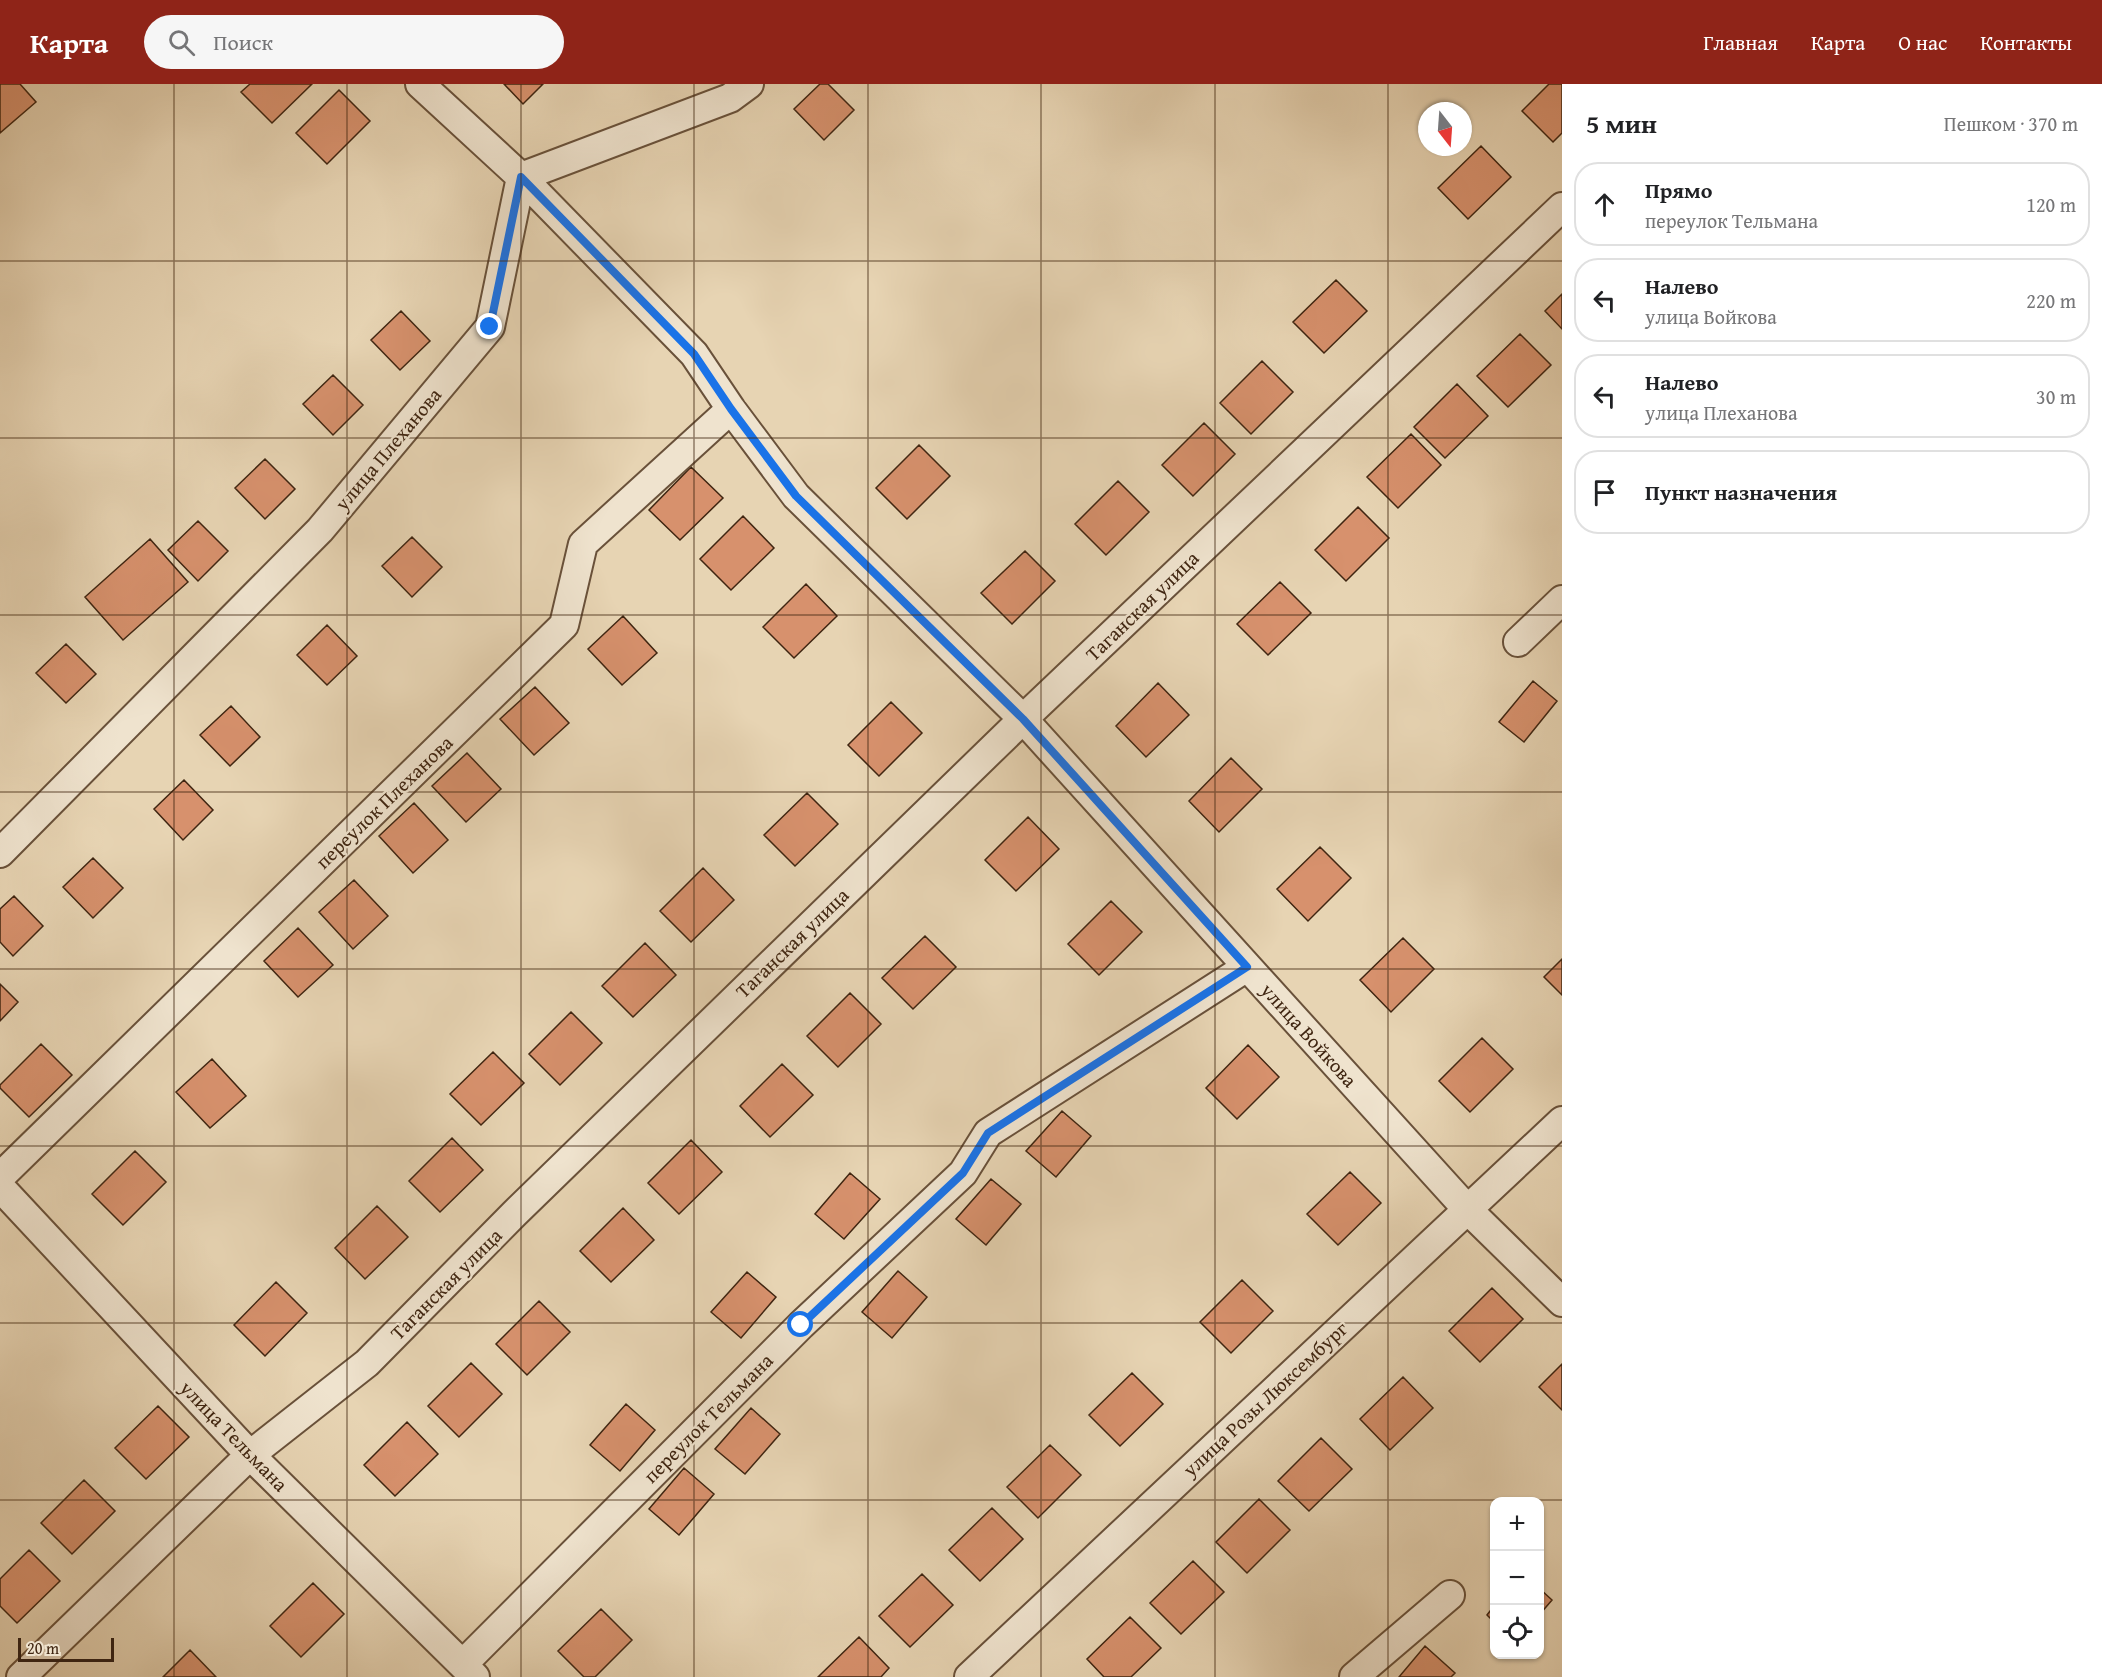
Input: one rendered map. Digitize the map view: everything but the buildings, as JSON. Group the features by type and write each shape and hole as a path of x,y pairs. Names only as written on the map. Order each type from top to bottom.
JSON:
{"street":[{"name":"улица Войкова","path":"420,84 521,177 694,354 731,409 796,496 1023,719 1467,1209 1562,1302"},
{"path":"521,177 730,98 749,84"},
{"name":"улица Плеханова","path":"0,852 320,530 490,327 521,177"},
{"name":"Таганская улица","path":"21,1677 250,1455 367,1364 514,1214 1023,719 1562,207"},
{"name":"переулок Плеханова","path":"0,1177 564,625 583,544 731,409"},
{"path":"1518,642 1562,600"},
{"name":"переулок Тельмана","path":"469,1671 801,1325 963,1173 988,1133 1247,967"},
{"name":"улица Розы Люксембург","path":"969,1677 1562,1121"},
{"name":"улица Тельмана","path":"0,1187 250,1455 469,1671"},
{"path":"1354,1677 1450,1595"}],"route":[{"path":"490,327 521,177 694,354 731,409 796,496 1023,719 1247,967 988,1133 963,1173 801,1325"}]}
